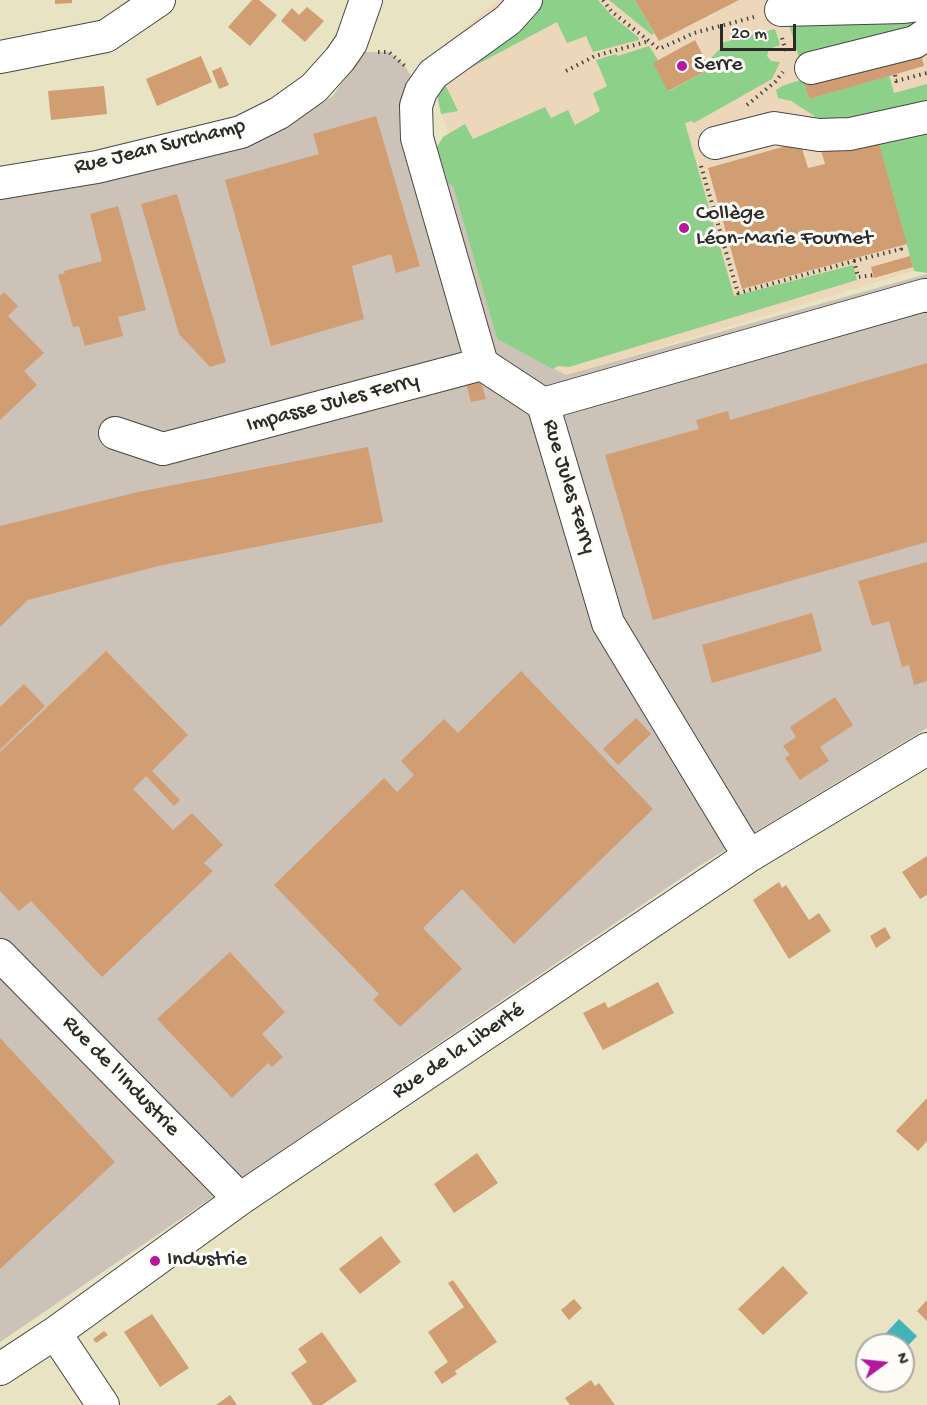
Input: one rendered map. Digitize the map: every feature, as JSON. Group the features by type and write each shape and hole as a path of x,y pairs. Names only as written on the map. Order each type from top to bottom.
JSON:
{"street":[{"path":"0,57 106,36 159,0"},
{"name":"Rue Jean Surchamp","path":"0,183 97,167 241,132 279,113 314,88 351,43 366,0"},
{"path":"526,0 508,20 433,74 421,91 416,106 417,138 482,364 543,404"},
{"path":"781,10 904,7 927,4"},
{"path":"811,68 915,42 927,34"},
{"path":"715,143 774,128 819,135 850,134 927,117"},
{"name":"Rue Jules Ferry","path":"749,856 608,623 543,404 927,296"},
{"name":"Impasse Jules Ferry","path":"115,433 164,449 482,364"},
{"name":"Rue de la Liberté","path":"0,1369 55,1333 240,1199 749,856 927,749"},
{"name":"Rue de l'Industrie","path":"0,955 240,1199"},
{"path":"55,1333 103,1405"}],"path":[{"path":"603,0 611,11 658,49 694,33 781,10"},
{"path":"566,71 595,56 650,41"},
{"path":"351,43 361,52 389,52 404,65 421,91"},
{"path":"715,143 698,149 738,293 901,249 900,246"},
{"path":"854,261 858,277 874,275"}],"shaded area":[{"name":"Collège Léon-Marie Fournet","path":"498,0 927,0 927,129 878,142 914,271 566,375 497,339 437,147 443,137 449,134 441,114 436,90 414,70"},
{"path":"361,52 389,52 404,65 421,91 448,183 453,186 497,339 566,375 927,274 927,728 699,866 0,1342 0,189 247,140 333,96"}],"green space":[{"path":"536,0 598,0 639,40 593,52 586,36 567,43 557,22 444,82 458,111 441,114 436,90 440,82 513,27"},
{"path":"609,0 635,0 654,33 652,35"},
{"path":"917,17 921,28 799,58 789,25"},
{"path":"775,29 780,45 769,49 767,56 771,61 780,62 772,79 694,123 692,121 685,123 734,296 853,265 857,280 569,367 558,366 553,369 497,339 453,186 448,183 437,147 443,137 465,124 473,139 545,107 551,118 568,110 575,125 600,111 593,93 607,86 596,60 649,46 658,60 654,63 669,91 710,69 707,62 722,47 721,43"},
{"path":"889,75 894,93 927,84 927,108 841,124 816,117 791,101 778,98 776,90 803,79 809,99"},
{"path":"927,129 927,273 914,271 878,142"}],"water":[{"path":"899,1319 914,1333 886,1333"}],"building":[{"path":"55,0 72,0 72,3 55,4"},
{"path":"252,0 259,0 277,15 250,46 228,27"},
{"path":"635,0 739,0 659,41"},
{"path":"307,7 324,21 305,42 281,21 292,8 299,15"},
{"name":"Serre","path":"695,40 710,69 668,91 653,63"},
{"path":"919,46 924,66 809,99 803,79"},
{"path":"201,56 212,82 157,106 146,79"},
{"path":"221,67 229,85 219,89 212,71"},
{"path":"104,86 107,114 51,120 48,91"},
{"path":"376,116 420,266 396,273 391,254 352,266 364,319 271,346 225,180 319,154 313,134"},
{"path":"876,133 907,244 742,289 708,168 800,142 808,168 825,164 821,150"},
{"path":"177,194 226,362 210,367 179,334 141,204"},
{"path":"118,206 146,310 118,317 123,336 85,346 79,326 73,327 58,275 65,273 64,271 102,261 90,214"},
{"path":"910,256 913,267 874,278 871,267"},
{"path":"4,292 18,306 8,316 44,353 24,371 37,385 0,420 0,296"},
{"path":"927,363 927,542 653,620 605,455 699,429 696,420 728,411 730,420"},
{"path":"480,379 486,399 471,402 466,383"},
{"path":"368,447 383,522 158,566 28,600 0,627 0,526 138,492"},
{"path":"927,562 927,681 914,685 909,665 902,667 889,621 872,626 858,581"},
{"path":"812,613 822,651 712,683 702,645"},
{"path":"106,651 188,735 152,771 180,800 174,806 146,776 133,789 173,830 192,813 223,845 204,863 213,871 102,977 31,901 19,911 0,891 0,752"},
{"path":"521,671 653,809 514,944 462,889 423,928 462,969 400,1027 373,1000 379,994 274,885 384,778 397,792 414,775 401,761 444,719 458,733"},
{"path":"24,684 45,706 0,750 0,707"},
{"path":"835,697 853,725 820,747 829,761 800,780 785,758 790,755 783,746 796,737 790,727"},
{"path":"636,718 651,734 618,765 603,749"},
{"path":"927,856 927,895 920,899 902,872"},
{"path":"779,882 782,888 786,885 809,920 819,913 831,931 789,959 753,900"},
{"path":"885,927 891,938 876,948 870,936"},
{"path":"230,952 285,1012 262,1034 283,1057 272,1067 268,1063 232,1098 157,1019"},
{"path":"658,982 674,1013 603,1050 583,1013 605,1002 608,1008"},
{"path":"0,1038 115,1162 0,1269"},
{"path":"927,1098 927,1141 918,1151 896,1131"},
{"path":"477,1153 498,1183 454,1213 434,1184"},
{"path":"381,1236 401,1262 360,1294 339,1269"},
{"path":"783,1266 808,1293 763,1335 738,1309"},
{"path":"453,1280 497,1342 455,1371 457,1374 442,1384 434,1372 448,1362 428,1332 464,1307 448,1283"},
{"path":"574,1299 582,1308 569,1320 561,1310"},
{"path":"927,1300 927,1321 917,1311"},
{"path":"152,1314 189,1368 160,1387 124,1332"},
{"path":"104,1331 108,1335 96,1343 93,1339"},
{"path":"322,1332 357,1381 322,1405 313,1405 291,1373 307,1362 298,1349"},
{"path":"591,1380 595,1386 599,1383 615,1405 570,1405 565,1398"},
{"path":"230,1395 237,1405 216,1405"}],"place":[{"name":"Serre","path":"682,66"},
{"name":"Collège Léon-Marie Fournet","path":"684,228"},
{"name":"Industrie","path":"155,1261"}]}
